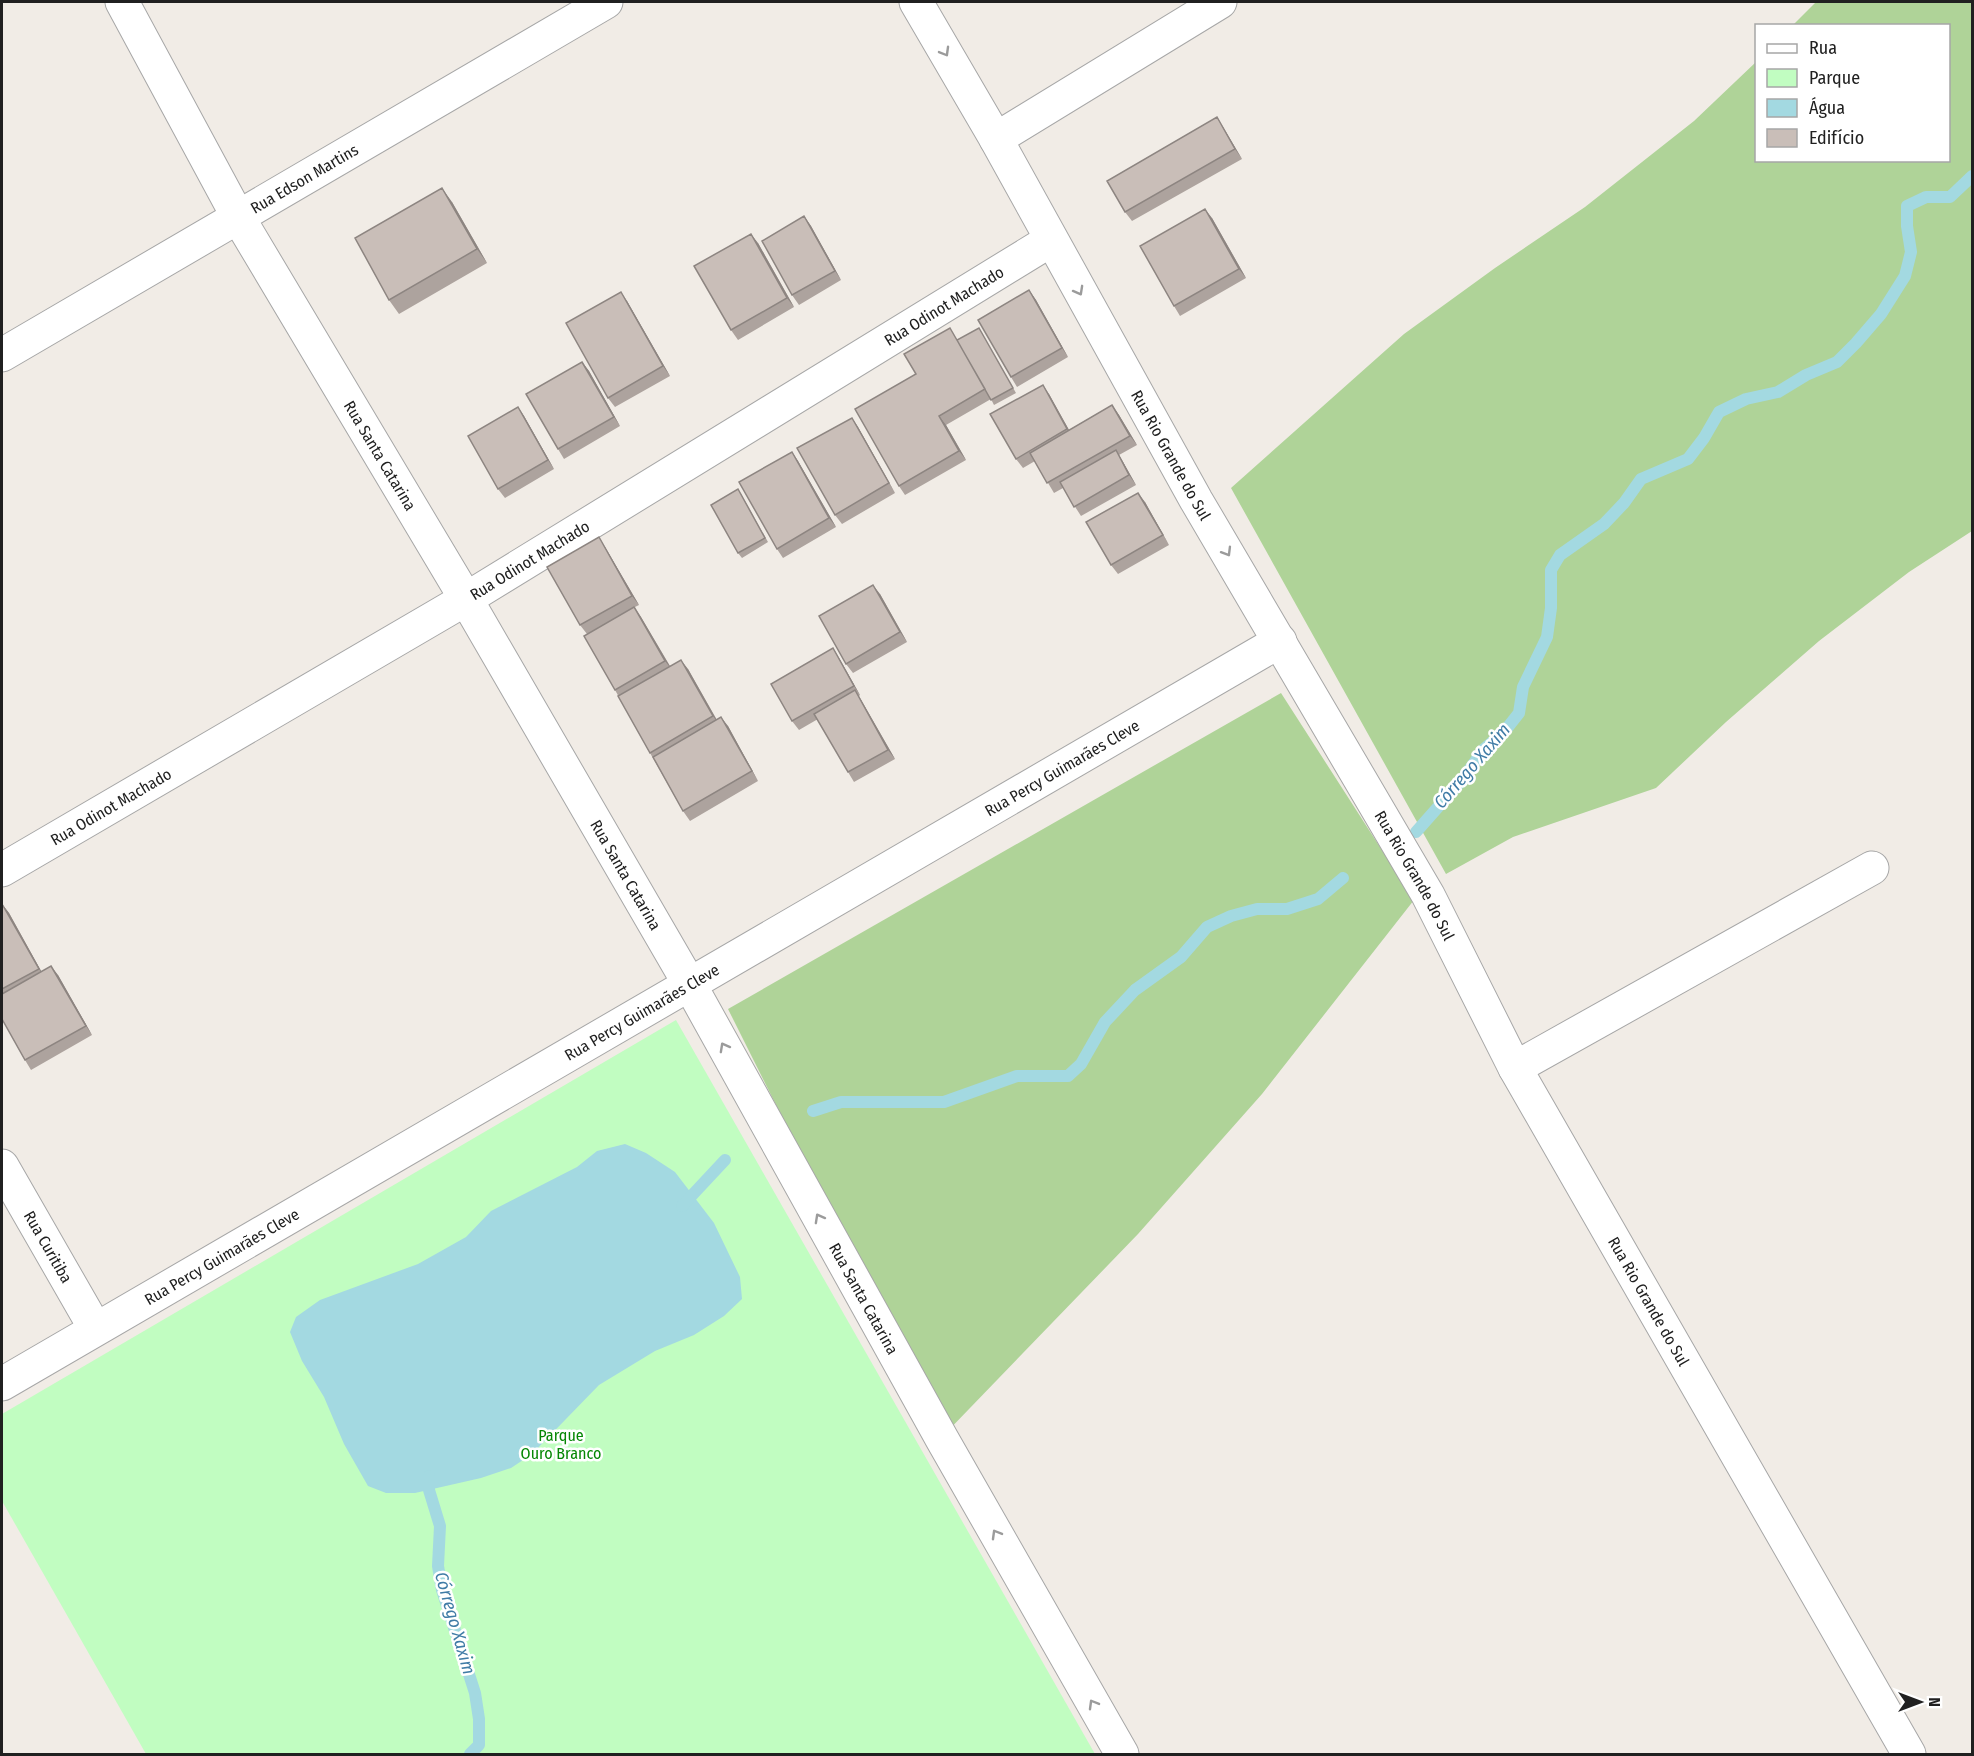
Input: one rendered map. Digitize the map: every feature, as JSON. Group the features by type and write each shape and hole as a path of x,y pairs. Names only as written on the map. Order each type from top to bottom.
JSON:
{"street":[{"name":"Rua Santa Catarina","path":"122,2 238,217 466,598 690,985 942,1439 1122,1755"},
{"name":"Rua Edson Martins","path":"2,355 606,2"},
{"name":"Rua Rio Grande do Sul","path":"916,2 996,139 1196,500 1428,895 1515,1068 1909,1755"},
{"path":"996,139 1220,2"},
{"name":"Rua Odinot Machado","path":"2,870 466,598 1051,240"},
{"name":"Rua Percy Guimarães Cleve","path":"2,1384 1280,641"},
{"path":"1515,1068 1872,868"},
{"name":"Rua Curitiba","path":"2,1166 95,1329"}],"green space":[{"path":"1816,2 1972,2 1972,531 1909,572 1819,641 1726,722 1656,788 1513,837 1446,874 1231,488 1404,334 1585,207 1694,121 1755,63 1755,162 1950,162 1950,24 1794,24"},
{"path":"1281,693 1414,900 1262,1094 1138,1234 942,1437 728,1009"},
{"name":"Parque Ouro Branco","path":"676,1020 1095,1754 146,1754 2,1501 2,1414"}],"water":[{"path":"625,1144 646,1153 675,1172 714,1223 740,1277 742,1299 724,1316 694,1335 655,1351 599,1385 532,1454 511,1468 481,1478 415,1493 386,1493 368,1486 344,1444 324,1397 302,1361 290,1332 296,1317 320,1300 418,1264 466,1237 491,1211 577,1167 597,1151"}],"building":[{"path":"1217,117 1235,149 1125,212 1107,181"},
{"path":"442,188 477,249 389,300 355,238"},
{"path":"1205,209 1239,269 1174,306 1140,246"},
{"path":"804,216 835,271 792,295 762,241"},
{"path":"751,234 787,298 731,330 694,266"},
{"path":"1029,290 1062,348 1011,377 978,320"},
{"path":"621,292 663,366 608,398 566,323"},
{"path":"950,328 985,389 939,416 959,451 899,486 855,409 916,374 904,354"},
{"path":"979,328 1013,388 991,400 957,340"},
{"path":"582,362 614,417 558,449 526,394"},
{"path":"1043,385 1067,429 1016,459 990,414"},
{"path":"1112,405 1130,436 1047,483 1030,453"},
{"path":"518,407 548,460 498,489 468,436"},
{"path":"852,418 889,483 835,515 797,448"},
{"path":"1116,450 1129,475 1074,507 1060,482"},
{"path":"792,452 829,518 777,549 739,482"},
{"path":"738,489 765,538 738,553 711,505"},
{"path":"1138,493 1163,535 1111,565 1086,522"},
{"path":"599,537 632,596 580,625 547,567"},
{"path":"873,585 900,632 846,664 819,616"},
{"path":"634,607 665,661 615,690 584,636"},
{"path":"833,648 854,686 792,721 771,684"},
{"path":"681,660 713,716 650,753 618,696"},
{"path":"855,690 888,750 848,772 814,714"},
{"path":"721,717 752,771 683,811 653,757"},
{"path":"2,904 39,969 2,989"},
{"path":"51,966 86,1026 25,1060 2,1019 2,994"}],"waterway":[{"name":"Córrego Xaxim","path":"1416,832 1462,780 1484,749 1504,732 1519,713 1523,687 1547,637 1551,608 1551,570 1560,555 1604,524 1624,503 1641,479 1688,459 1719,412 1746,399 1778,392 1806,375 1837,362 1881,314 1905,276 1911,252 1907,206 1926,197 1950,197 1972,176"},
{"name":"Córrego Xaxim","path":"813,1111 841,1102 944,1102 1017,1076 1068,1076 1081,1064 1105,1022 1135,990 1181,957 1207,927 1231,916 1257,909 1287,909 1318,899 1343,878"},
{"name":"Córrego Xaxim","path":"682,1206 725,1160"},
{"name":"Córrego Xaxim","path":"429,1476 429,1490 440,1526 438,1566 442,1590 475,1693 479,1719 479,1745 470,1754"}]}
